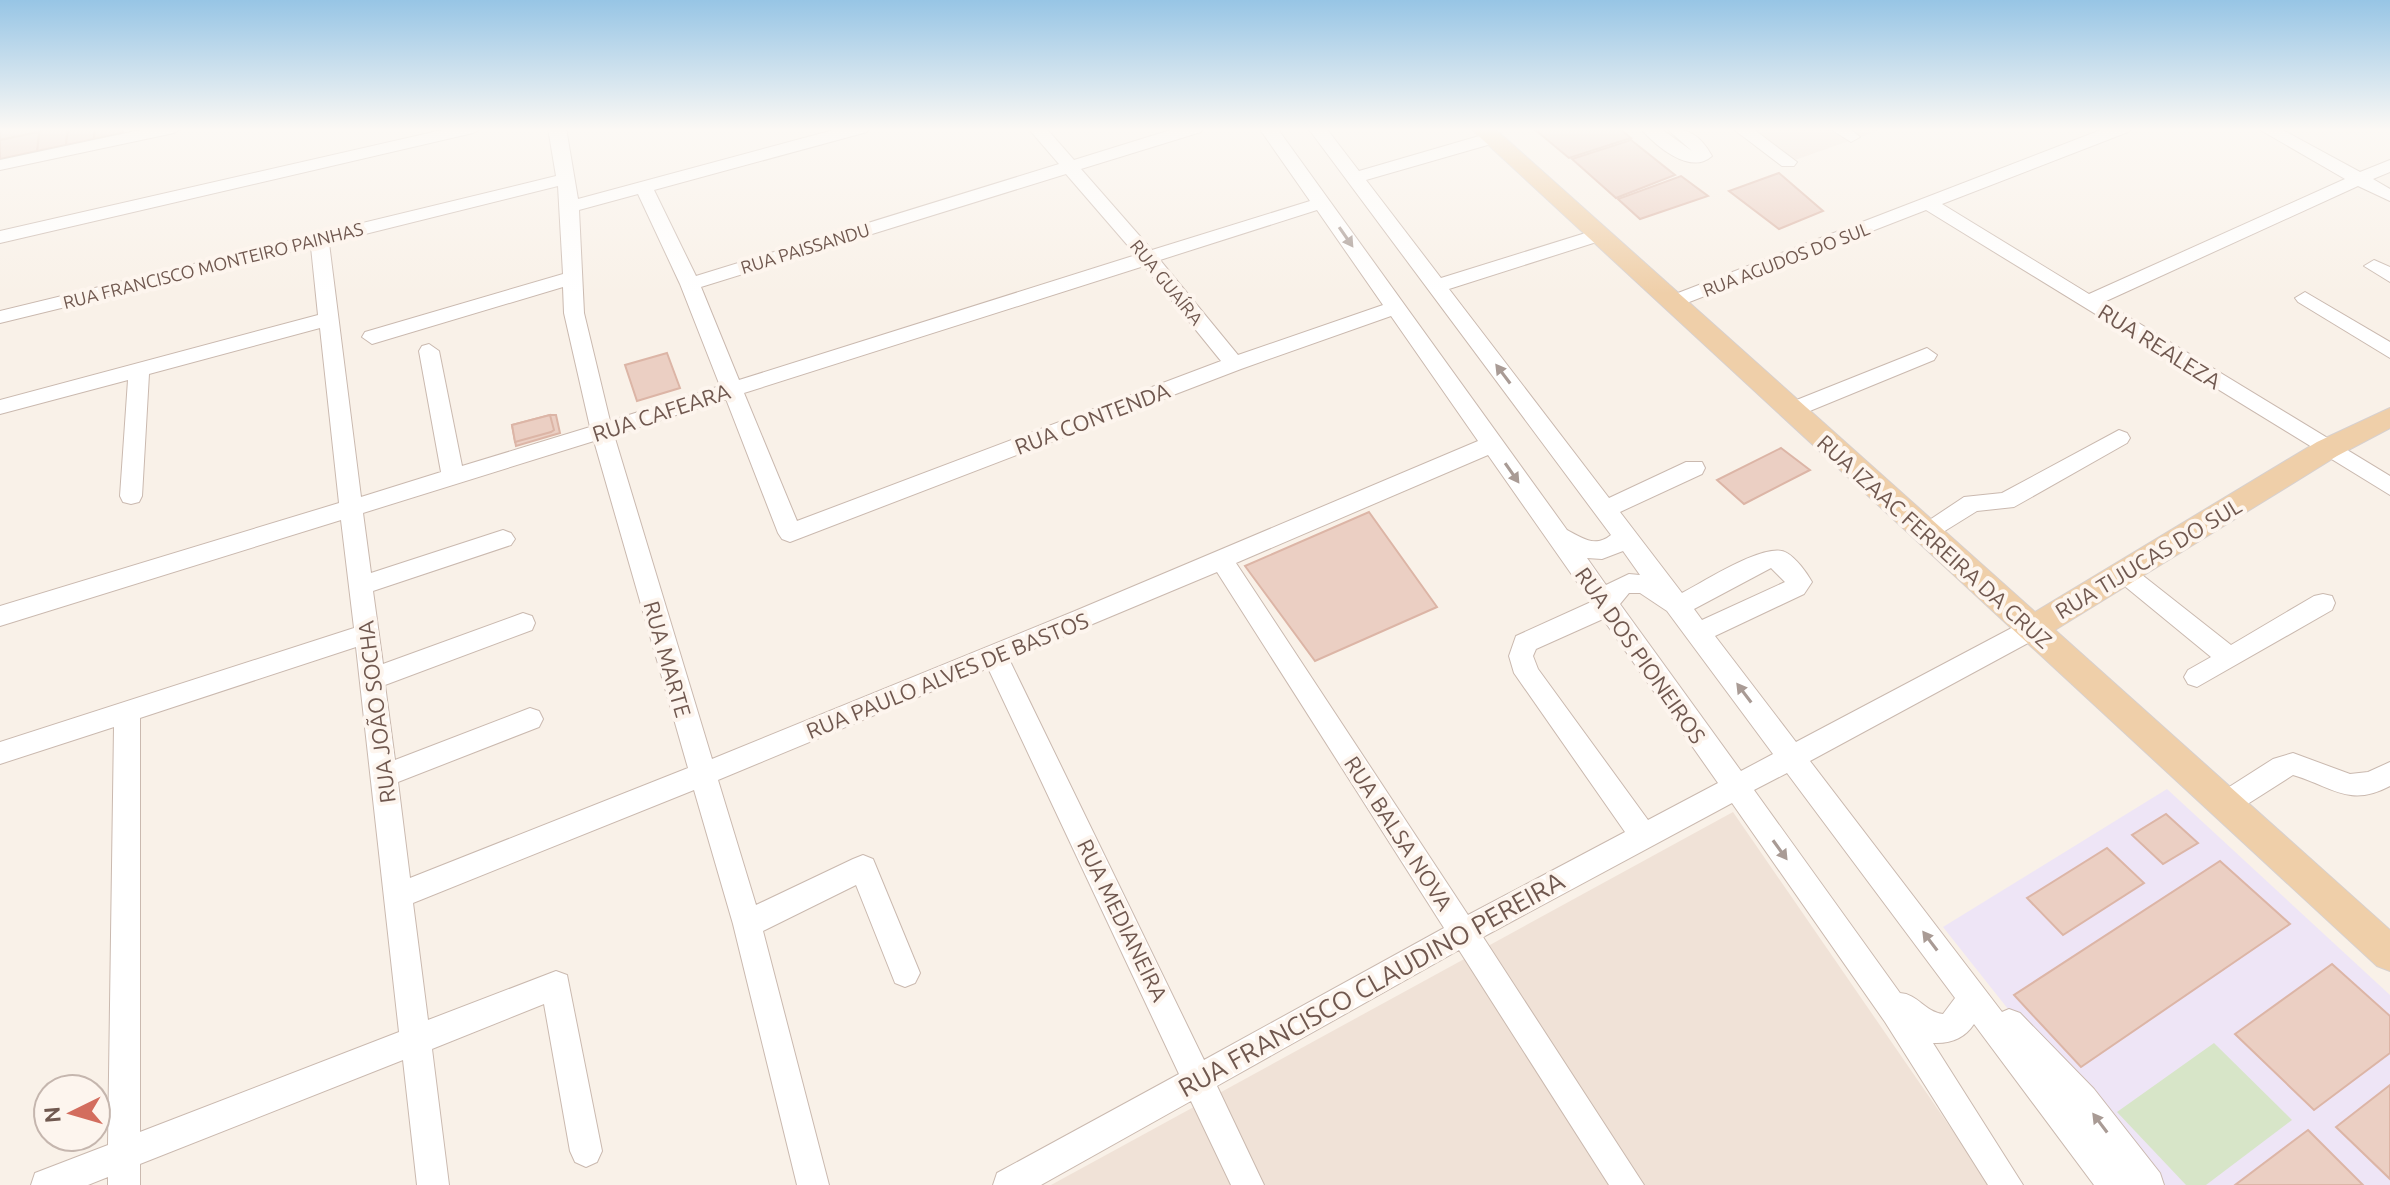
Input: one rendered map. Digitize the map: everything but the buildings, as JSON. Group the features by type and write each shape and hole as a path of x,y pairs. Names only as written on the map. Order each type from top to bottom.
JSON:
{"main road":[{"name":"RUA IZAAC FERREIRA DA CRUZ","path":"1542,183 2390,954"},
{"name":"RUA TIJUCAS DO SUL","path":"2032,629 2327,449 2390,417"}],"street":[{"path":"0,237 233,183"},
{"name":"RUA FRANCISCO MONTEIRO PAINHAS","path":"0,317 548,183"},
{"name":"RUA MARTE","path":"567,183 574,313 602,431 747,924 813,1185"},
{"path":"570,207 658,183"},
{"name":"RUA PAISSANDU","path":"690,284 1015,183"},
{"name":"RUA GUAÍRA","path":"1085,183 1234,364"},
{"name":"RUA DOS PIONEIROS","path":"1307,183 1914,1038 2007,1185"},
{"path":"1358,183 2114,1185"},
{"name":"RUA AGUDOS DO SUL","path":"1672,302 1982,183"},
{"path":"2088,302 2346,183"},
{"path":"2367,183 2390,196"},
{"path":"644,187 690,284 731,389"},
{"name":"RUA CAFEARA","path":"0,616 602,431 1321,203"},
{"name":"RUA REALEZA","path":"1929,204 2390,487"},
{"path":"1436,286 1599,235"},
{"name":"RUA JOÃO SOCHA","path":"319,239 433,1185"},
{"path":"372,337 572,278"},
{"path":"2305,298 2390,351"},
{"name":"RUA CONTENDA","path":"731,389 790,533 1234,364 1395,308"},
{"path":"0,407 329,319"},
{"path":"429,351 453,475"},
{"path":"1792,410 1927,355"},
{"path":"131,496 139,369"},
{"path":"1927,533 1972,503 2006,501 2119,438"},
{"name":"RUA PAULO ALVES DE BASTOS","path":"398,896 995,656 1492,444"},
{"path":"1605,509 1694,468"},
{"path":"1555,534 1586,551 1604,551 1617,546 1624,536"},
{"path":"361,586 503,539"},
{"path":"1678,606 1768,559 1779,559 1798,577 1800,582 1796,587 1698,633"},
{"name":"RUA BALSA NOVA","path":"1222,561 1628,1185"},
{"path":"2124,573 2230,658"},
{"path":"1643,836 1527,673 1521,656 1525,643 1538,635 1607,606 1612,592 1625,583 1645,584 1663,593 1678,606"},
{"path":"2197,677 2323,603"},
{"path":"372,679 523,623"},
{"name":"RUA TIJUCAS DO SUL","path":"1734,787 2032,629"},
{"path":"0,753 367,634"},
{"name":"RUA MEDIANEIRA","path":"995,656 1200,1078 1248,1185"},
{"path":"124,1170 127,712"},
{"path":"384,776 530,719"},
{"path":"2225,804 2282,767 2293,764 2358,787 2374,783 2390,773"},
{"name":"RUA FRANCISCO CLAUDINO PEREIRA","path":"1023,1182 1200,1078 1734,787"},
{"path":"747,924 863,868 905,973"},
{"path":"1828,919 1914,1019 1933,1029 1952,1028 1966,1017 1974,999"},
{"path":"47,1185 124,1170 415,1039 556,985 586,1151"},
{"path":"1974,999 2009,1024 2083,1100 2148,1185"},
{"path":"1914,1038 2023,1185"}],"shaded area":[{"path":"2167,789 2390,995 2390,1185 2165,1185 2110,1113 2008,1009 1943,927"},
{"path":"1733,812 1990,1185 1051,1185"}],"green space":[{"path":"2214,1043 2292,1120 2206,1185 2186,1185 2117,1112"}]}
